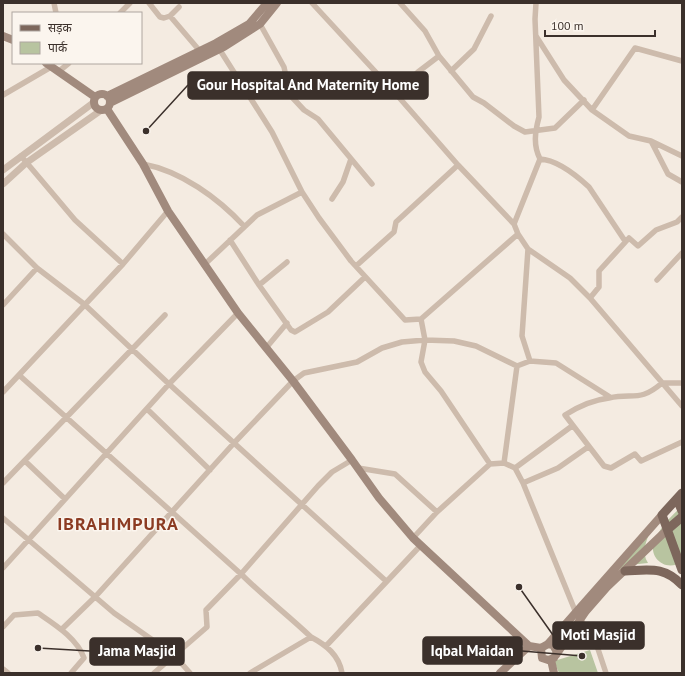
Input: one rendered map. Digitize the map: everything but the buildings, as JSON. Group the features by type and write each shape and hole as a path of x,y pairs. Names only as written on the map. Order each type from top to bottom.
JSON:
{"main road":[{"path":"106,104 199,50 218,46 249,24 267,3"},
{"path":"49,65 94,100 96,109 260,24 277,3"},
{"path":"94,100 102,94 106,104 143,164 168,211 204,264 238,313 293,381 379,498 413,538 529,646 541,648 548,644 679,496"},
{"path":"679,496 682,510"},
{"path":"662,515 682,570"},
{"path":"554,658 607,587 625,572 682,517"},
{"path":"625,572 662,571 674,576 682,585"},
{"path":"548,644 556,648 554,673"},
{"path":"500,673 529,646"},
{"path":"541,648 542,658 554,658"}],"street":[{"path":"121,12 130,3"},
{"path":"149,3 160,17 164,18 170,16 179,7"},
{"path":"312,3 396,94 458,165 514,224 518,234 528,249 570,278 590,298 682,406"},
{"path":"400,3 425,30 440,56 472,97 484,103 514,126 525,132 542,129 550,130 555,128 584,100"},
{"path":"536,3 539,117 535,130 534,149 540,159 562,167 586,184 626,241"},
{"path":"170,16 199,50"},
{"path":"451,71 474,49 491,16"},
{"path":"260,24 284,67 290,94 304,110 318,119 372,184"},
{"path":"536,36 564,80 592,110 629,136 651,141 682,156"},
{"path":"218,46 272,132 302,192 318,218 365,277 405,320 421,319 518,234"},
{"path":"592,110 635,48 682,61"},
{"path":"396,94 418,72 440,56"},
{"path":"58,72 67,64"},
{"path":"3,95 49,65"},
{"path":"3,170 94,100"},
{"path":"3,184 26,163 106,104"},
{"path":"651,141 668,174 682,182"},
{"path":"21,156 75,220 123,264"},
{"path":"332,199 343,182 351,159"},
{"path":"514,224 540,159"},
{"path":"143,164 159,167 199,189 231,212 244,226"},
{"path":"356,266 394,232 396,222 458,165"},
{"path":"204,264 257,215 302,192"},
{"path":"3,392 123,264 168,211"},
{"path":"590,298 599,287 599,271 629,238 638,246 656,230 677,222 682,217"},
{"path":"3,234 36,268 84,304 169,384 386,581"},
{"path":"230,240 259,285 291,330 297,332 328,312 365,277"},
{"path":"528,249 522,336 530,361"},
{"path":"657,280 682,253"},
{"path":"259,285 287,262"},
{"path":"3,305 36,268"},
{"path":"3,568 169,384 238,313"},
{"path":"3,483 165,316"},
{"path":"421,319 425,340 421,362 424,372 441,391 490,464"},
{"path":"266,348 287,323"},
{"path":"62,629 96,596 234,443 293,381 304,373 357,362 382,348 402,342 425,340 454,341 476,346 517,366 530,361 556,364 610,397"},
{"path":"504,462 517,366"},
{"path":"19,375 241,574 264,597 287,614 311,637 326,646 340,664 342,673"},
{"path":"682,383 662,383 641,397 610,397 585,403 565,415 604,466 611,468 635,454 641,461 682,442"},
{"path":"147,409 210,470"},
{"path":"515,468 572,426"},
{"path":"523,483 558,468 588,447"},
{"path":"154,673 208,627 206,610 241,574 303,505 318,486 332,472 352,460"},
{"path":"25,461 65,499"},
{"path":"413,538 437,512 490,464 504,462 515,468 523,483 576,613"},
{"path":"358,468 395,474 437,512"},
{"path":"3,518 96,596 114,613 174,655 190,673"},
{"path":"326,646 421,545"},
{"path":"3,628 14,615 38,613 62,629 82,652 84,658 71,673"},
{"path":"581,620 597,646 606,673"},
{"path":"250,673 311,637"},
{"path":"3,669 8,673"}],"green space":[{"path":"679,509 682,509 682,561 677,564 665,565 657,559 654,554 654,542 665,524"},
{"path":"651,530 646,542 645,551 648,563 629,565 618,570"},
{"path":"590,650 598,673 559,673 554,661"}],"place":[{"name":"Gour Hospital And Maternity Home","path":"146,131"},
{"name":"Moti Masjid","path":"519,587"},
{"name":"Jama Masjid","path":"38,648"},
{"name":"Iqbal Maidan","path":"582,656"}],"district":[{"name":"IBRAHIMPURA","path":"118,523"}]}
